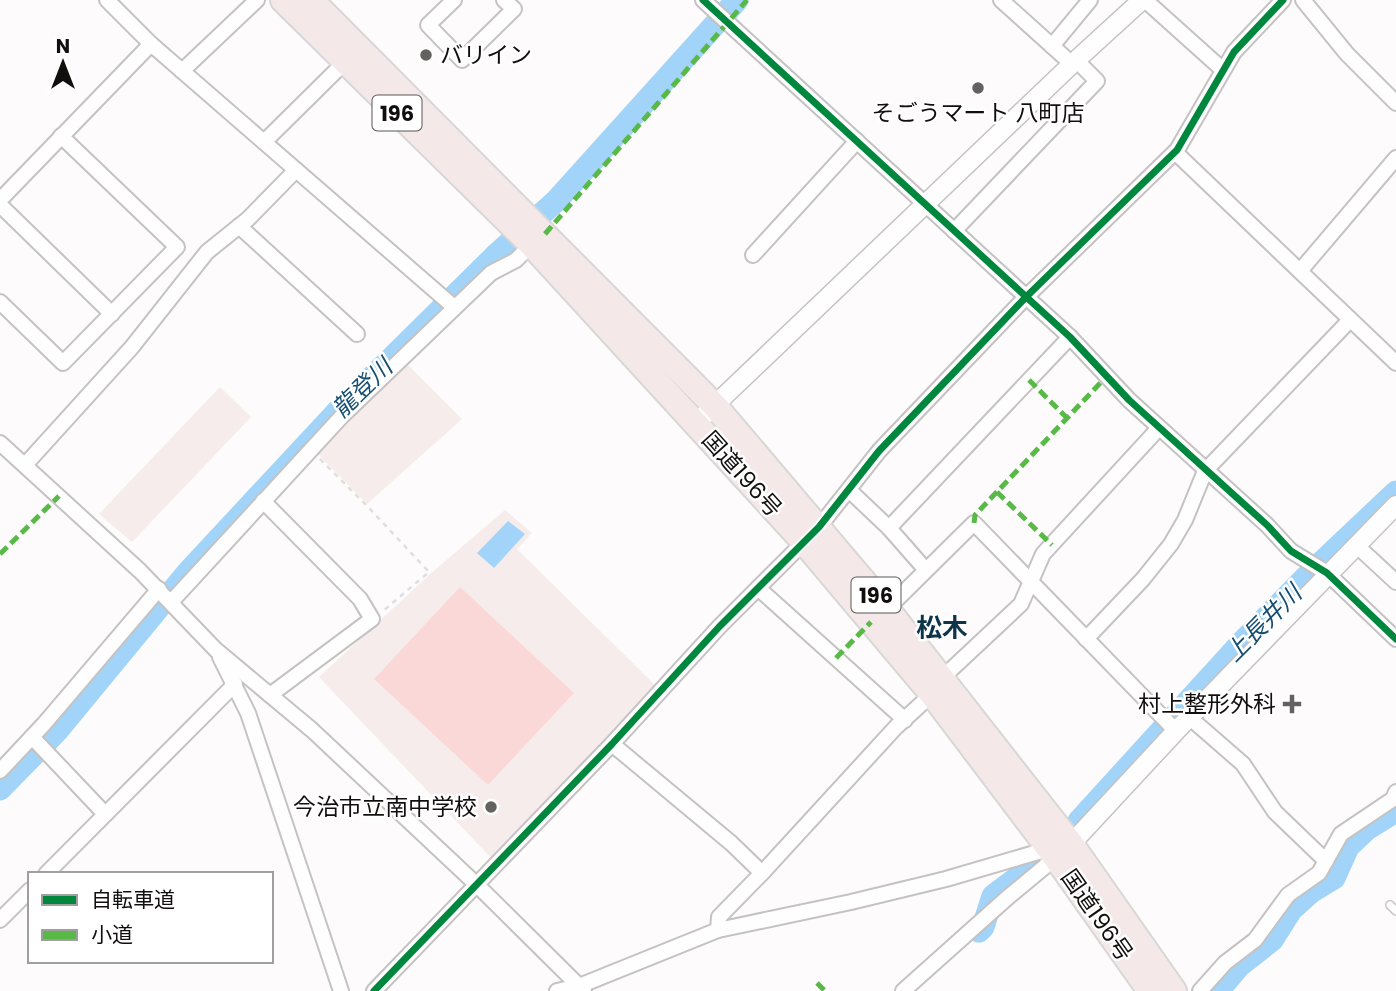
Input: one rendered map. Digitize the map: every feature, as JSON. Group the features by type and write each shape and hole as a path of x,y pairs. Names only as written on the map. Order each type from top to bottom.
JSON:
{"highway":[{"name":"国道196号","path":"283,0 345,62 530,231 715,406 811,534 937,687 1059,850 1174,991"},
{"name":"国道196号","path":"311,0 530,231 696,423 887,609 937,687"},
{"name":"国道196号","path":"1059,850 1150,991"}],"street":[{"path":"107,0 151,44 454,307"},
{"path":"182,71 257,0"},
{"path":"454,0 428,25 462,60 513,9 504,0"},
{"path":"703,0 1070,337 1159,428 1267,525 1291,551 1327,573 1396,639"},
{"path":"954,231 1097,82 1001,0"},
{"path":"1052,46 1090,0"},
{"path":"696,423 1074,62 1143,0 1223,70"},
{"path":"374,991 612,744 719,627 811,534 879,451 1026,297 1175,152 1234,52 1283,0"},
{"path":"1303,0 1347,54 1396,103"},
{"path":"112,313 0,203 151,44"},
{"path":"264,142 345,62"},
{"path":"61,136 197,265"},
{"path":"753,255 857,141"},
{"path":"1175,152 1396,363"},
{"path":"1300,271 1396,158"},
{"path":"25,465 132,347 207,252 239,226 296,170"},
{"path":"239,226 358,334"},
{"path":"172,601 342,416 491,273 516,260 530,231"},
{"path":"0,302 63,363 177,247"},
{"path":"1086,639 1143,579 1171,544 1185,520 1205,471 1350,320"},
{"path":"889,528 1070,337"},
{"path":"718,930 719,918 833,794 1021,604 1043,554 1159,428"},
{"path":"0,443 172,601 216,650 312,730 477,885 582,989"},
{"path":"849,490 889,528 925,569"},
{"path":"263,501 360,599 372,619 270,695"},
{"path":"902,991 1059,850 1327,573 1392,516"},
{"path":"887,609 974,523 1176,731"},
{"path":"1356,545 1396,582"},
{"path":"758,588 905,720"},
{"path":"0,771 159,589"},
{"path":"216,650 252,726 341,991"},
{"path":"48,872 234,684"},
{"path":"1189,717 1243,764 1275,812 1326,861"},
{"path":"32,737 106,814"},
{"path":"612,744 731,843 760,871 764,871"},
{"path":"1200,991 1225,963 1255,940 1288,895 1319,873 1342,834 1394,799 1396,792"},
{"path":"557,991 582,989 718,930 851,902 1059,850"},
{"path":"0,920 28,892"}],"lane":[{"path":"1390,905 1396,911"}],"path":[{"path":"311,450 429,572 372,619"}],"shaded area":[{"path":"405,362 462,419 367,504 316,452"},
{"path":"220,387 251,417 132,542 99,514"},
{"name":"今治市立南中学校","path":"505,510 532,533 517,549 657,687 493,860 319,677 429,575"},
{"path":"460,587 574,693 488,785 374,679"}],"water":[{"path":"508,521 525,534 494,568 477,553"}],"waterway":[{"name":"龍登川","path":"0,789 57,731 188,572 336,413 497,254 557,200 737,0"},
{"name":"上長井川","path":"1079,821 1243,641 1396,492"},
{"name":"上長井川","path":"1218,991 1239,966 1272,940 1291,910 1311,892 1334,878 1348,847 1367,829 1396,811"},
{"name":"上長井川","path":"979,931 983,927 993,896 1033,866"}],"marked path":[{"path":"545,234 747,0"},
{"path":"974,523 975,515 1107,376"},
{"path":"1029,380 1067,418"},
{"path":"997,492 1052,545"},
{"path":"0,554 59,496"},
{"path":"836,658 871,622"},
{"path":"817,983 825,991"}],"cycle path":[{"path":"703,0 1070,337 1129,400 1267,525 1291,551 1327,573 1396,639"},
{"path":"374,991 612,744 719,627 819,527 879,451 1026,297 1177,150 1234,52 1283,0"}],"place":[{"name":"バリイン","path":"426,55"},
{"name":"そごうマート 八町店","path":"978,88"},
{"name":"村上整形外科","path":"1292,704"},
{"name":"今治市立南中学校","path":"491,807"}],"district":[{"name":"松木","path":"942,628"}]}
